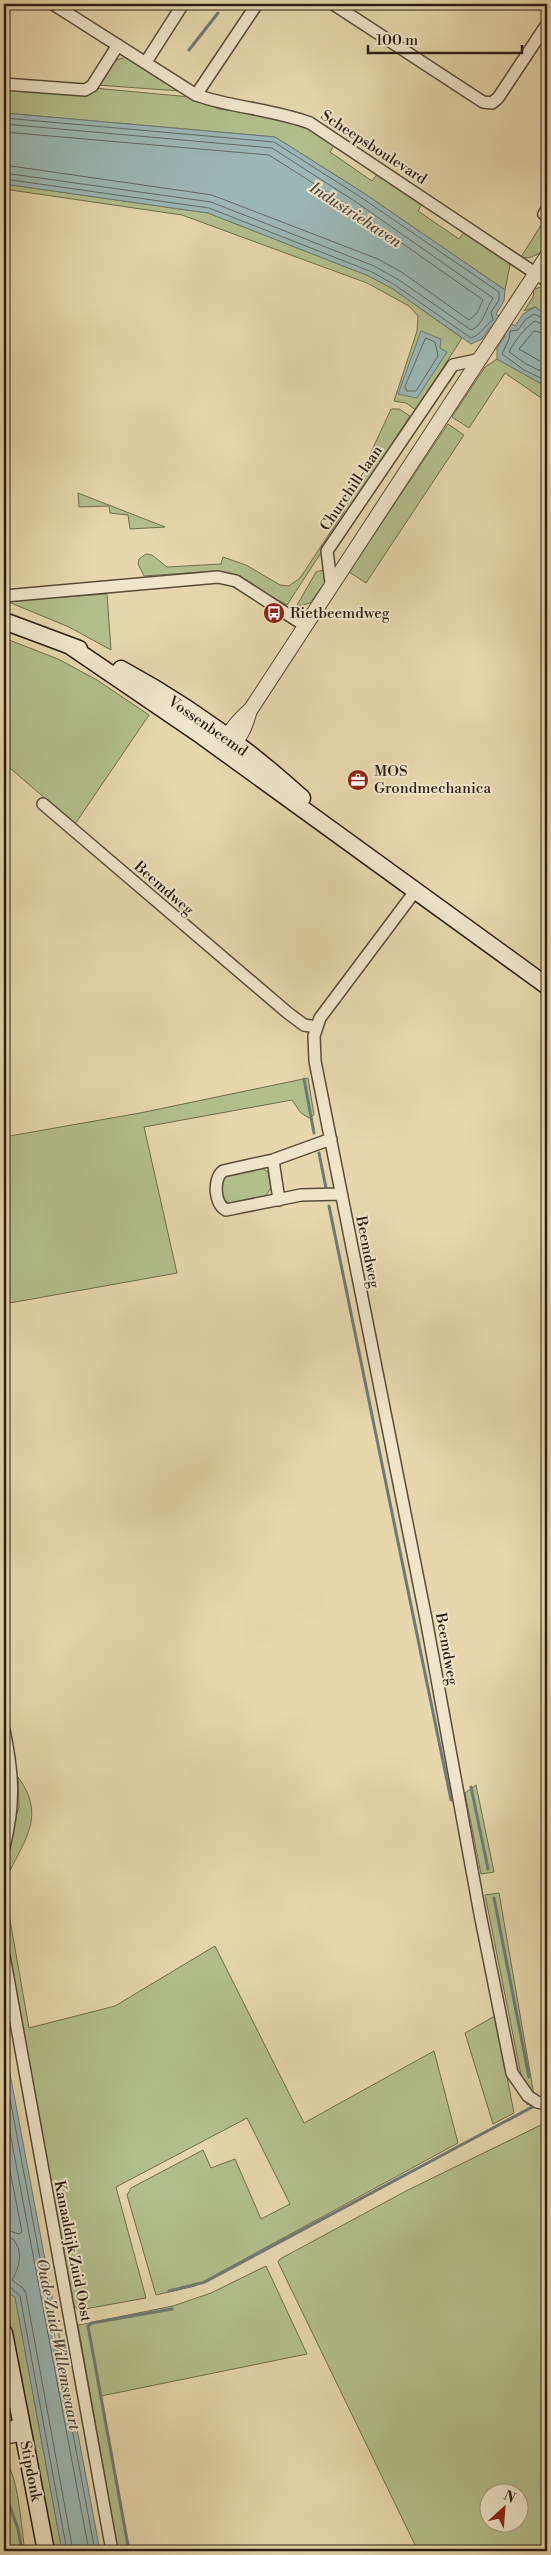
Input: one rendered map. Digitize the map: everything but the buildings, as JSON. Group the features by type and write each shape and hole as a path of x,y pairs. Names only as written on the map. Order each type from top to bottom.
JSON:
{"main road":[{"name":"Vossenbeemd","path":"4,621 92,654 141,680 227,744 330,828 547,986"},
{"name":"Stipdonk","path":"4,2333 46,2551"}],"street":[{"name":"Scheepsboulevard","path":"53,4 146,62 196,96 220,104 280,112 310,123 542,277"},
{"path":"146,62 183,4"},
{"path":"196,96 221,55 257,4"},
{"path":"333,4 483,102 492,103 498,98 547,24"},
{"path":"4,84 85,90 92,86 118,45"},
{"path":"547,209 544,214 547,217"},
{"path":"227,744 245,727 251,709 304,625 480,359 542,277 547,256"},
{"name":"Churchill-laan","path":"331,583 327,551 453,365 480,359"},
{"path":"419,416 435,428"},
{"path":"4,596 218,577 244,586 304,625"},
{"name":"Beemdweg","path":"43,804 288,1013 304,1025 316,1027 316,1061 426,1619 480,1914 512,2073 519,2086 542,2103"},
{"path":"316,1027 320,1018 416,890"},
{"path":"331,1139 273,1160 223,1170 217,1175 219,1203 226,1210 301,1195 341,1194"},
{"path":"273,1160 279,1200"},
{"path":"4,1730 10,1761 13,1795 12,1818 4,1847"},
{"name":"Kanaaldijk Zuid Oost","path":"4,1956 112,2551"},
{"path":"4,2428 23,2430"},
{"path":"4,2438 23,2430"}],"green space":[{"path":"126,57 180,91 97,85 113,61"},
{"path":"94,88 190,97 219,109 276,117 311,129 335,144 330,152 372,181 378,173 423,202 418,211 459,239 465,231 509,261 510,265 505,290 362,192 275,137 4,113 4,89 79,95"},
{"path":"4,184 208,213 369,276 393,289 462,338 416,410 406,403 394,401 417,331 418,316 409,306 367,283 182,215 4,189"},
{"path":"543,222 547,225 547,246 542,252 531,257 521,257"},
{"path":"547,288 547,316 535,307 524,311 533,297 534,289"},
{"path":"497,359 547,387 547,402 505,373 469,428 452,417 485,367"},
{"path":"391,409 399,409 410,416 287,605 230,573 215,571 144,576 138,564 139,559 146,554 152,555 167,567 221,564 223,557 246,565 280,585 289,586 300,578 343,513"},
{"path":"448,424 464,435 366,583 349,572"},
{"path":"78,493 165,527 130,529 128,515 110,513 109,506 79,507"},
{"path":"323,570 325,582 310,603 296,607 316,572"},
{"path":"107,594 111,650 69,627 6,601"},
{"path":"4,638 58,659 97,680 149,715 75,824 4,763"},
{"path":"308,1078 314,1115 309,1118 301,1113 292,1100 144,1127 177,1273 4,1304 4,1137 140,1113"},
{"path":"262,1168 268,1172 271,1188 265,1197 229,1203 221,1198 218,1183 223,1176"},
{"path":"18,1777 27,1792 31,1806 31,1819 24,1844 4,1884 4,1854 19,1807"},
{"path":"476,1785 494,1872 481,1874 465,1793"},
{"path":"4,1886 29,2028 115,2006 215,1946 304,2123 434,2051 458,2143 195,2286 156,2295 127,2195 131,2188 203,2150 211,2168 235,2159 261,2219 290,2204 247,2118 116,2187 146,2298 79,2310 74,2306 4,1942"},
{"path":"499,1893 535,2101 527,2105 485,1895"},
{"path":"495,2016 514,2113 493,2124 465,2033"},
{"path":"547,2122 547,2551 418,2551 278,2262 280,2259 406,2191"},
{"path":"266,2266 307,2354 101,2396 129,2551 118,2551 78,2325 173,2306 211,2293"},
{"path":"4,2291 15,2296 62,2551 52,2551"},
{"path":"4,2459 13,2477 19,2502 25,2551 4,2551"}],"water":[{"name":"Industriehaven","path":"4,113 275,137 362,192 505,290 504,301 496,314 515,326 523,314 535,307 547,316 547,387 497,359 497,348 505,336 490,327 482,339 471,344 393,289 369,276 208,213 4,184"},
{"path":"421,331 441,339 440,348 447,352 417,398 398,394"},
{"name":"Oude Zuid-Willemsvaart","path":"4,2042 100,2551 62,2551 15,2297 4,2291 4,2272 9,2265 4,2233"}],"waterway":[{"path":"189,50 218,13"},
{"path":"304,1079 314,1133"},
{"path":"319,1153 326,1188"},
{"path":"329,1206 451,1800"},
{"path":"471,1787 488,1869"},
{"path":"494,1898 529,2077"},
{"path":"169,2291 205,2282 536,2105"},
{"path":"129,2551 88,2326 92,2323 172,2309"},
{"path":"4,2490 18,2529 22,2551"}],"place":[{"name":"Rietbeemdweg","path":"274,613"},
{"name":"MOS Grondmechanica","path":"358,780"}]}
